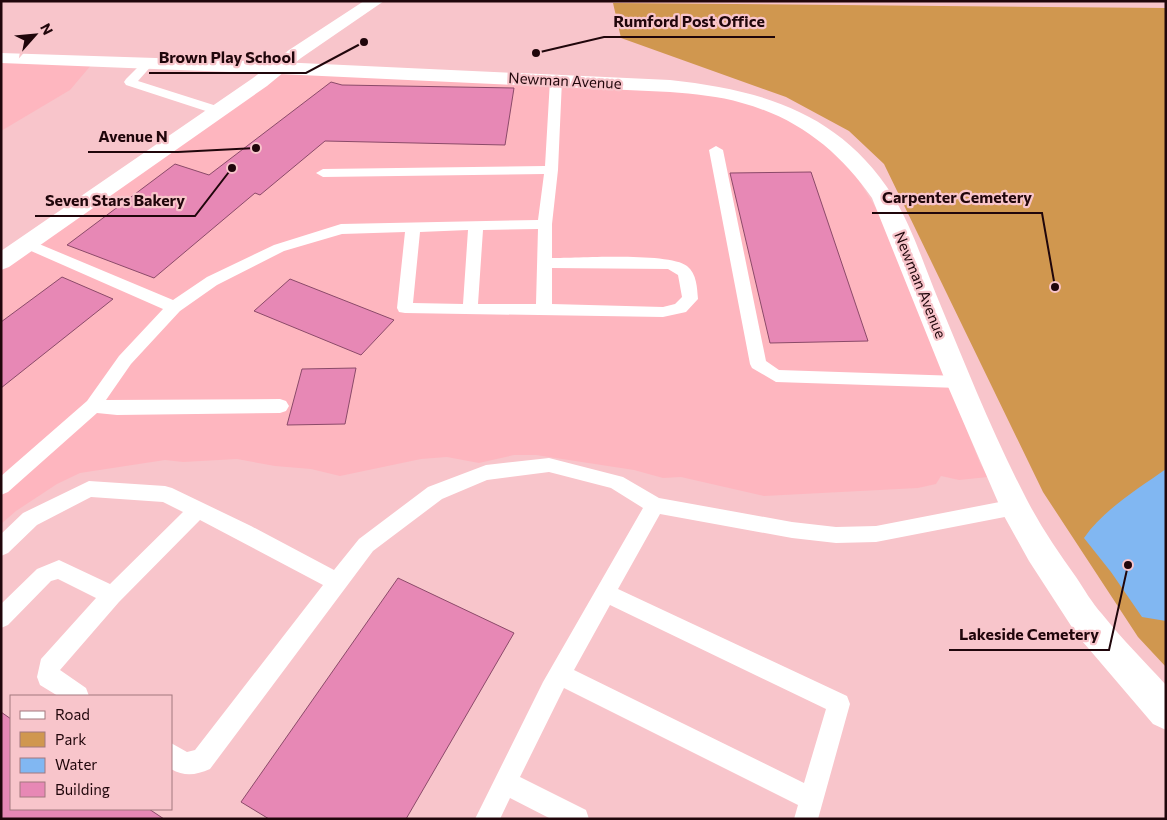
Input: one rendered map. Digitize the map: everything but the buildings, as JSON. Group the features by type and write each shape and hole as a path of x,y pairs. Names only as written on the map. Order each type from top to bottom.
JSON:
{"main road":[{"path":"1,262 219,111 302,49 376,1"},
{"name":"Newman Avenue","path":"1,58 279,68 670,86 708,90 748,98 782,111 813,127 843,150 862,169 883,198 959,382 1015,507 1040,551 1089,624 1166,712"}],"lane":[{"path":"148,63 130,82 219,111"},
{"path":"544,308 545,224 551,170 556,80"},
{"path":"716,150 758,364 776,376 959,382"},
{"path":"323,173 551,170"},
{"path":"1,487 93,406 125,360 174,307 212,281 278,248 341,229 545,224"},
{"path":"470,310 476,226"},
{"path":"413,228 405,308 470,310 544,308 663,312 680,308 690,299 688,276 678,266 661,263 544,263"},
{"path":"27,244 174,307"},
{"path":"93,406 117,408 280,406"},
{"path":"172,757 185,764 202,761 366,546 435,494 486,474 550,465 616,482 655,505 792,530 836,534 876,534 1015,507"},
{"path":"1,547 30,519 89,489 165,494 244,532 337,582"},
{"path":"487,819 560,675 655,505"},
{"path":"76,695 48,677 49,666 112,594 198,510"},
{"path":"1,618 44,575 59,569 112,594"},
{"path":"560,675 809,809 839,704 605,593"},
{"path":"505,782 577,819"}],"shaded area":[{"path":"1,57 92,64 70,90 1,131"},
{"path":"269,69 659,88 738,100 762,107 807,130 851,168 876,208 980,463 988,477 959,480 941,476 936,484 918,488 764,496 681,477 663,478 634,470 536,455 514,455 479,463 447,457 421,459 340,476 311,469 275,466 237,459 183,462 165,460 80,473 57,484 16,511 1,524 1,259"}],"green space":[{"path":"613,3 1166,8 1166,667 1138,637 1043,492 884,164 849,131 786,97 621,38"}],"water":[{"path":"1166,469 1166,621 1142,617 1111,572 1084,538 1111,509"}],"place":[{"name":"Brown Play School","path":"364,42"},
{"name":"Rumford Post Office","path":"536,53"},
{"name":"Avenue N","path":"256,148"},
{"name":"Seven Stars Bakery","path":"232,168"},
{"name":"Carpenter Cemetery","path":"1055,287"},
{"name":"Lakeside Cemetery","path":"1128,565"}]}
